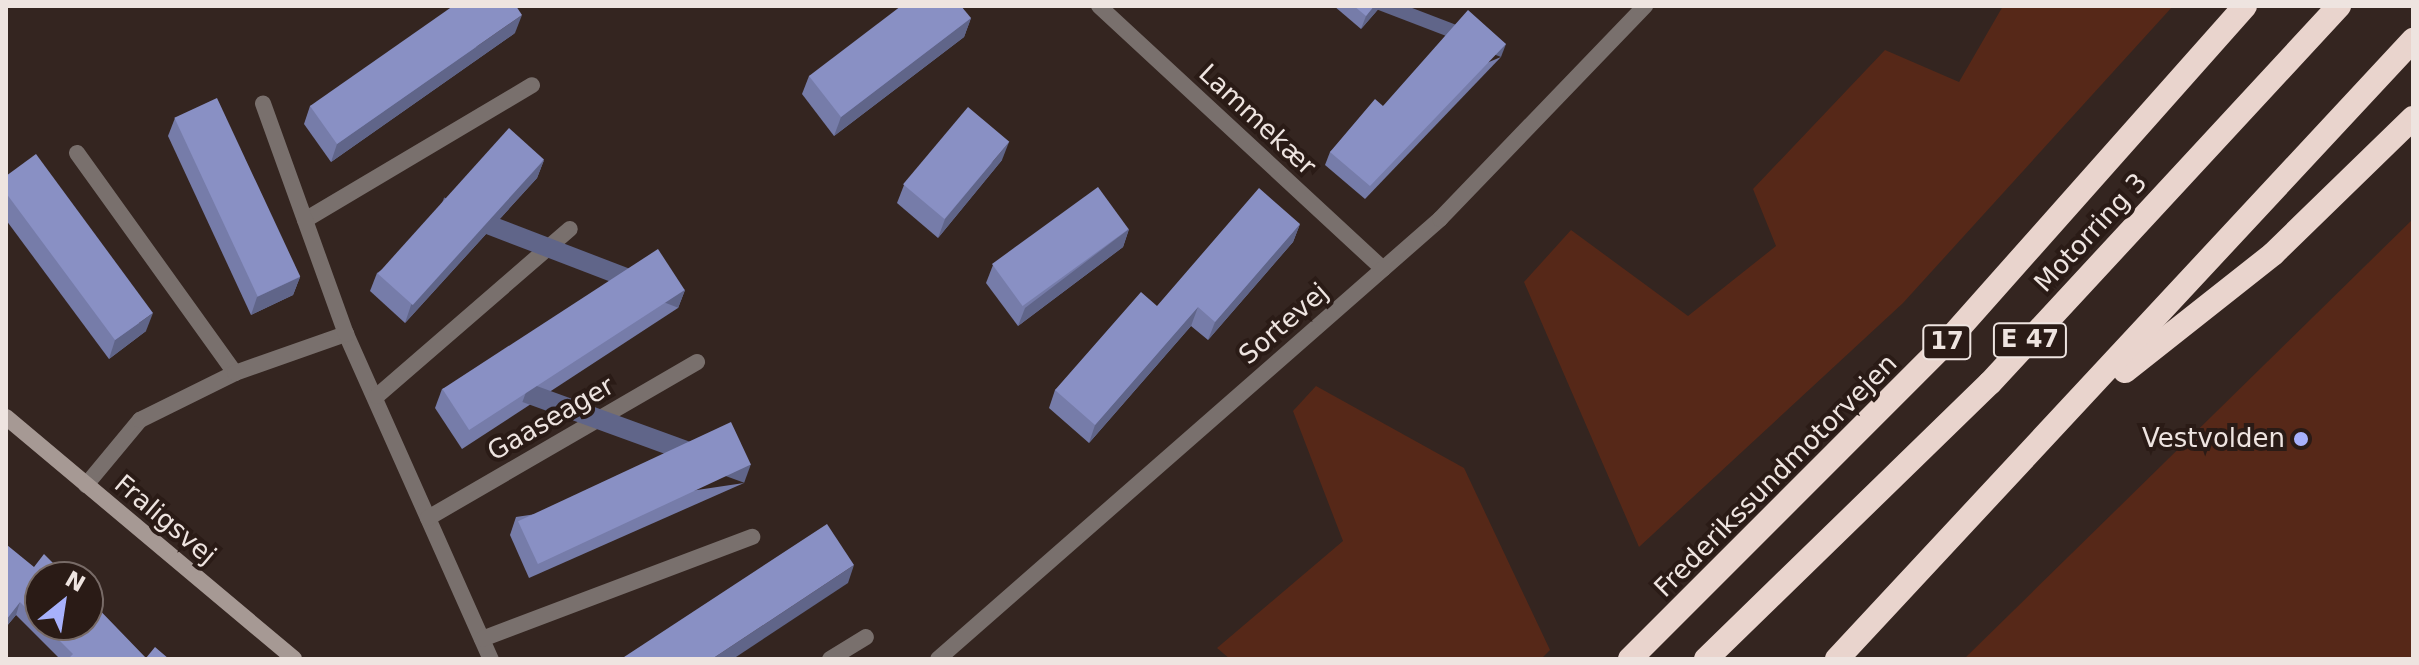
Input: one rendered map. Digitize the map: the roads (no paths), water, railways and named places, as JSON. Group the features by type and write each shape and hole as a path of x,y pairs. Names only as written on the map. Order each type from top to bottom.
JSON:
{"highway":[{"name":"Frederikssundmotorvejen","path":"1630,659 1945,344 2245,6"},
{"name":"Motorring 3","path":"1706,659 1990,383 2339,6"},
{"path":"1837,659 2067,417 2413,40"},
{"path":"2067,417 2273,254 2413,118"}],"street":[{"name":"Lammekær","path":"1099,6 1383,269"},
{"name":"Sortevej","path":"938,659 1383,269 1645,6"},
{"path":"305,220 532,85"},
{"path":"263,103 346,334 377,396 491,659"},
{"path":"77,153 235,373"},
{"path":"377,396 570,229"},
{"path":"86,485 140,420 235,373 346,334"},
{"name":"Gaaseager","path":"428,518 697,362"},
{"name":"Fraligsvej","path":"6,417 294,659"},
{"path":"482,639 752,537"},
{"path":"830,659 866,637"}],"place":[{"name":"Vestvolden","path":"2301,439"}]}
